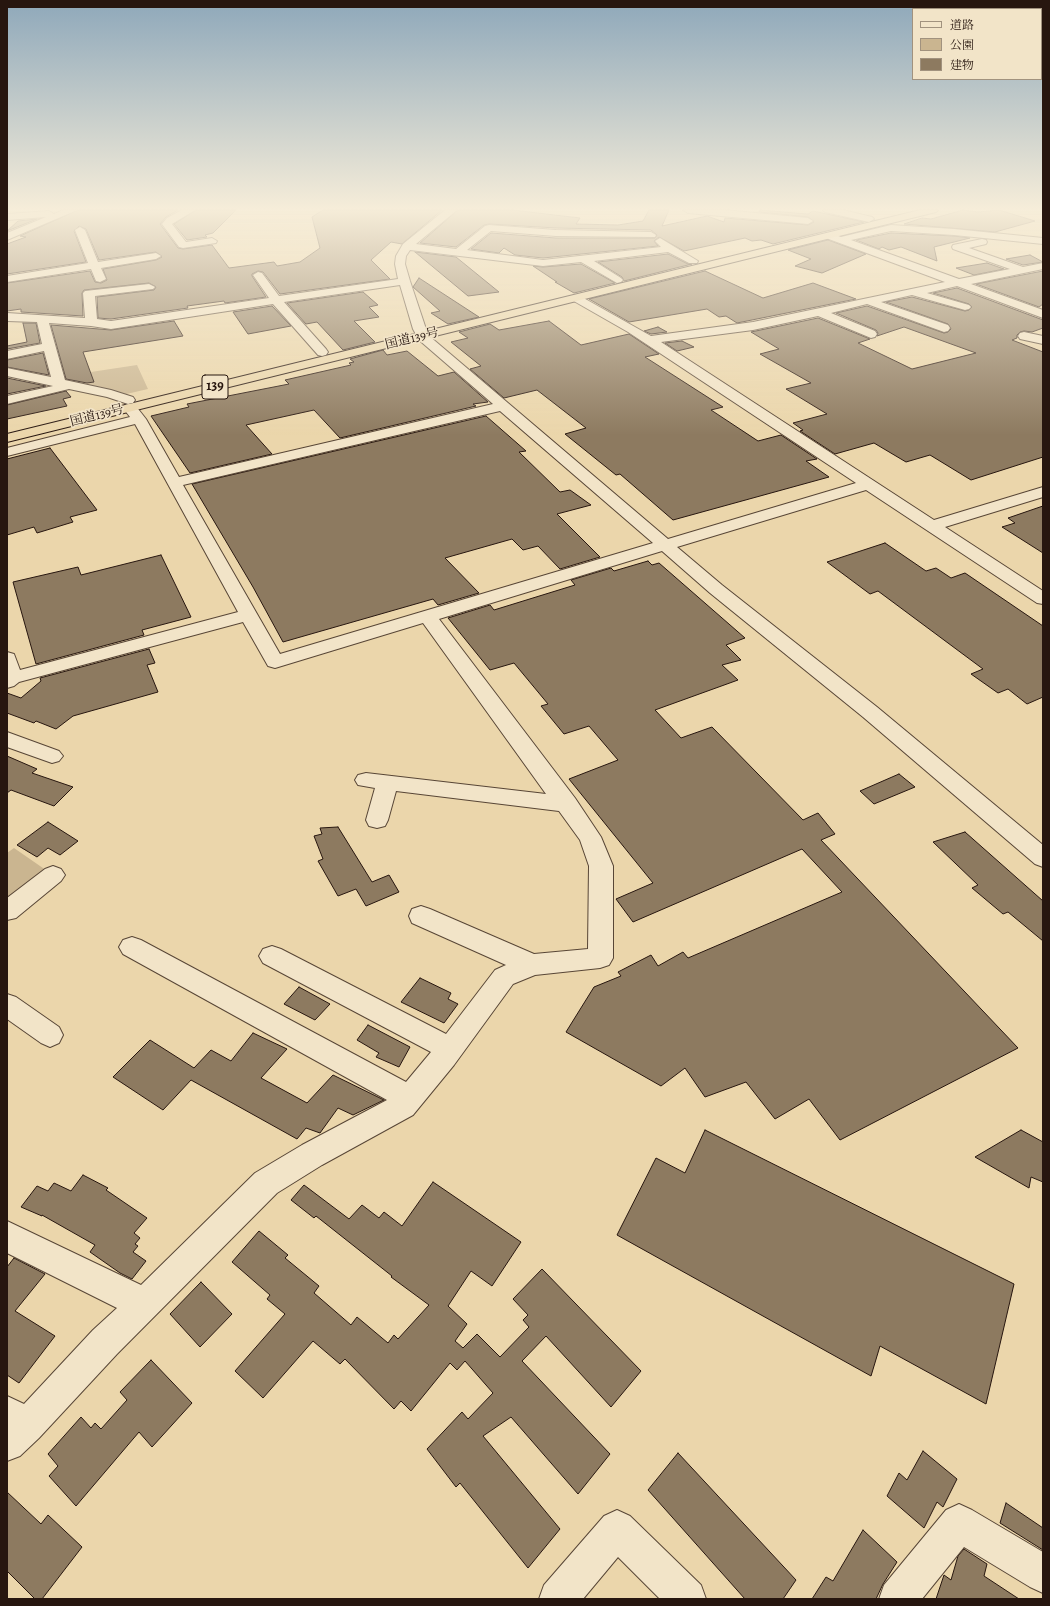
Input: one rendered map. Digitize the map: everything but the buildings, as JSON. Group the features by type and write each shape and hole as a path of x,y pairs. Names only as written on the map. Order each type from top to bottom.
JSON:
{"highway":[{"name":"国道139号","path":"7,438 132,409 600,285"},
{"name":"国道139号","path":"7,429 132,409 322,352 421,333 632,285"}],"street":[{"path":"102,285 104,292"},
{"path":"265,285 322,352"},
{"path":"7,317 139,326 277,301 379,285"},
{"path":"405,285 421,333 502,406 716,589 870,712 1043,858"},
{"path":"651,340 753,326 947,285"},
{"path":"962,285 1043,314"},
{"path":"91,322 94,305 90,292 152,292 120,302"},
{"path":"912,292 965,307"},
{"path":"576,298 651,340 1043,599"},
{"path":"867,301 944,328"},
{"path":"818,312 871,334"},
{"path":"42,319 50,346 66,384"},
{"path":"1024,336 1043,340"},
{"path":"7,354 50,346"},
{"path":"11,374 111,394 132,409 175,482 275,662 667,546 868,484"},
{"path":"7,400 66,384"},
{"path":"175,482 502,406"},
{"path":"7,452 132,409"},
{"path":"933,526 1043,492"},
{"path":"7,658 9,680 248,615"},
{"path":"14,1427 145,1304 266,1183 312,1155 403,1106 450,1049 504,977 532,965 600,958 602,866 590,837 428,617"},
{"path":"7,739 52,756"},
{"path":"366,780 566,804"},
{"path":"377,820 388,782"},
{"path":"9,907 53,875"},
{"path":"422,916 532,965"},
{"path":"132,947 410,1098"},
{"path":"272,956 450,1049"},
{"path":"7,1005 50,1035"},
{"path":"7,1237 145,1304"},
{"path":"898,1599 960,1522 1043,1574"},
{"path":"558,1599 617,1529 687,1599"}],"green space":[{"path":"137,365 148,389 118,396 59,382 58,377"},
{"path":"14,848 53,875 7,903 7,853"}]}
